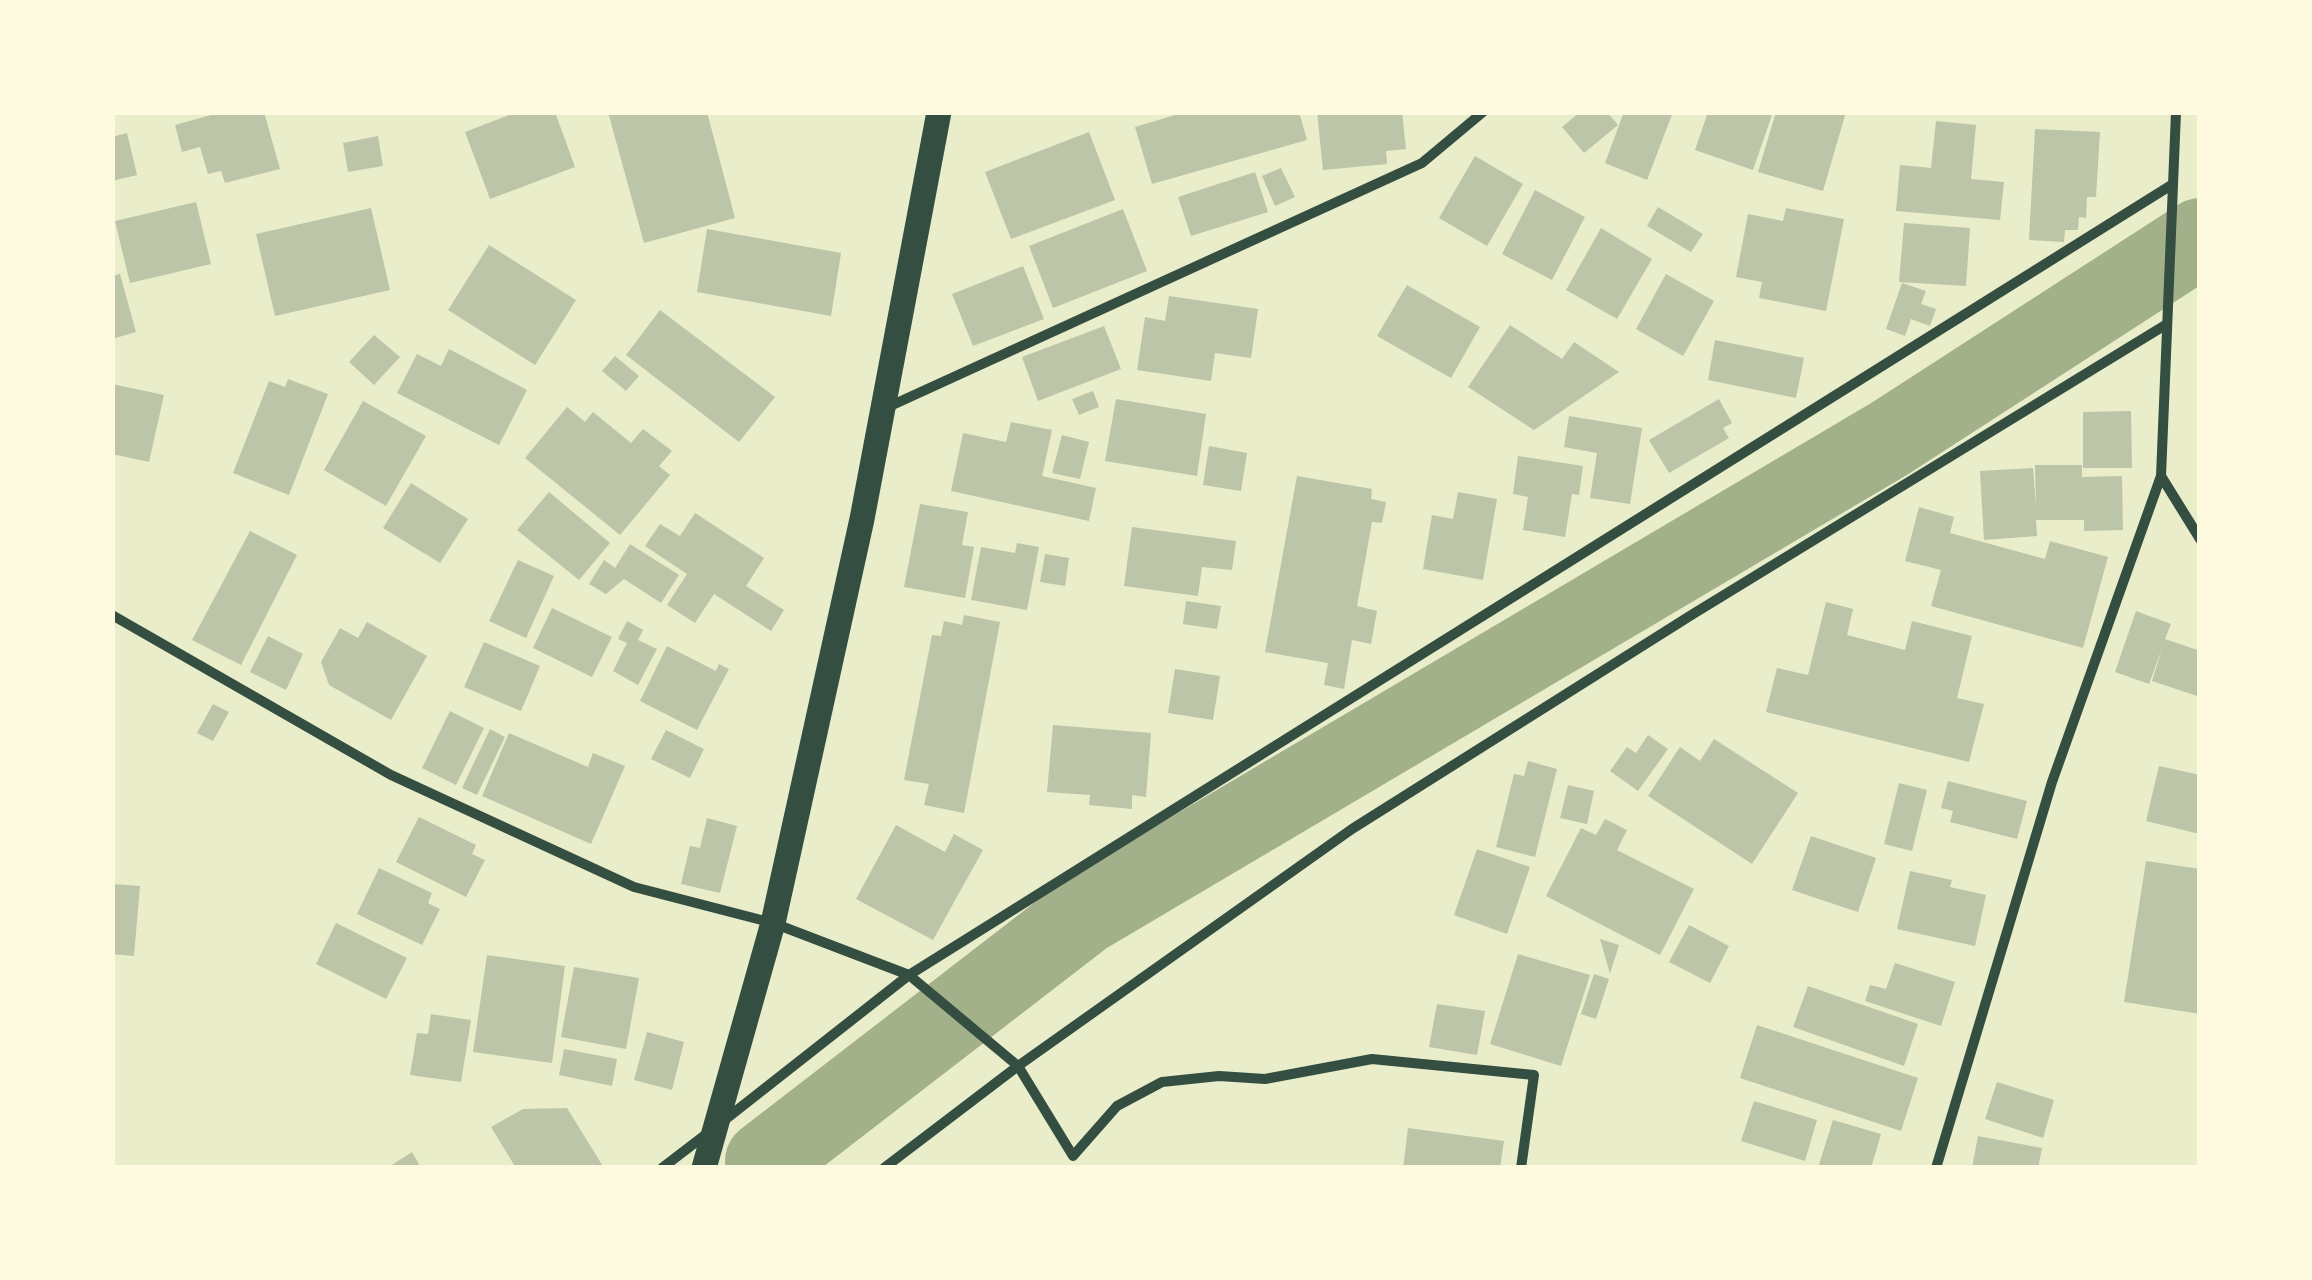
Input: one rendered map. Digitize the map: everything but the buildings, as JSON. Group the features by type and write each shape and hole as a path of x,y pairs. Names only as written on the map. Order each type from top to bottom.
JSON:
{"main road":[{"path":"704,1168 773,923 883,410 939,112"}],"street":[{"path":"883,410 1422,163 1483,112"},
{"path":"1936,1168 2052,782 2161,476 2176,112"},
{"path":"662,1168 909,975 2173,184"},
{"path":"884,1168 1018,1066 1352,829 1693,614 2167,324"},
{"path":"2161,476 2200,539"},
{"path":"112,615 391,775 634,887 773,923 909,975 1018,1066 1076,1162 1117,1106 1162,1082 1219,1076 1265,1079 1372,1058 1534,1075 1521,1168"}],"waterway":[{"path":"765,1161 1084,915 1889,439 2200,238"}]}
